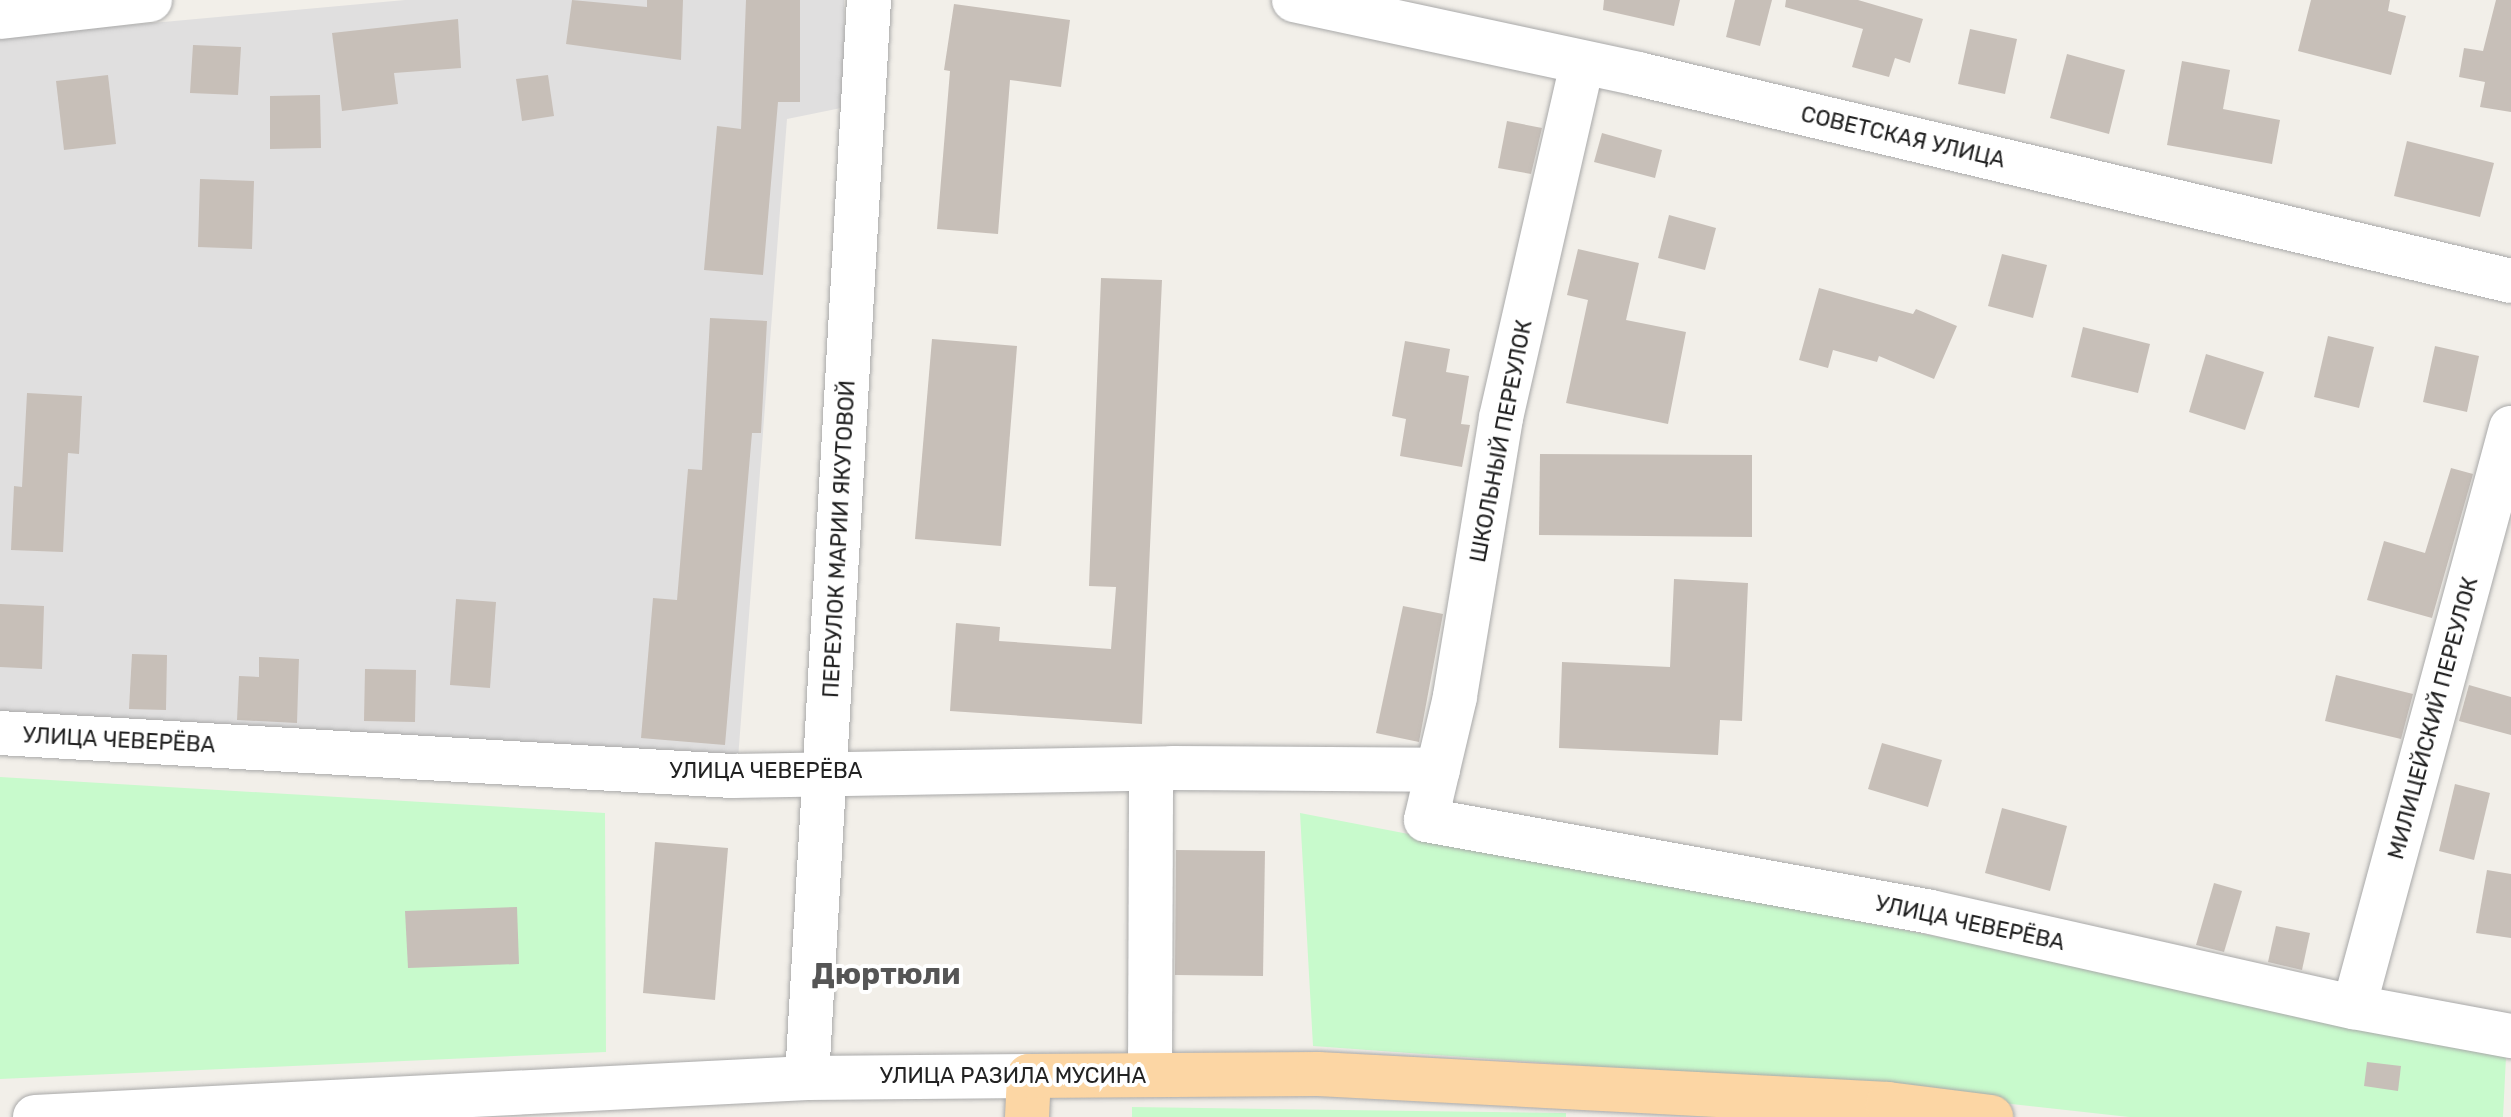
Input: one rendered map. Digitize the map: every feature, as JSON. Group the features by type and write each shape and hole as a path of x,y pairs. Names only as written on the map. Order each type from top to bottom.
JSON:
{"main road":[{"name":"УЛИЦА РАЗИЛА МУСИНА","path":"1028,1096 1150,1075 1318,1074 1888,1104 1991,1117"}],"street":[{"path":"0,17 150,0"},
{"name":"ПЕРЕУЛОК МАРИИ ЯКУТОВОЙ","path":"807,1078 869,0"},
{"name":"СОВЕТСКАЯ УЛИЦА","path":"1294,0 1582,64 2511,281"},
{"name":"ШКОЛЬНЫЙ ПЕРЕУЛОК","path":"1426,820 1438,770 1501,418 1582,64"},
{"name":"МИЛИЦЕЙСКИЙ ПЕРЕУЛОК","path":"2354,1007 2511,428"},
{"name":"УЛИЦА ЧЕВЕРЁВА","path":"0,733 733,776 826,770 1438,770"},
{"path":"1150,1075 1151,771"},
{"name":"УЛИЦА ЧЕВЕРЁВА","path":"1426,820 1931,912 2354,1007 2511,1036"},
{"name":"УЛИЦА РАЗИЛА МУСИНА","path":"35,1117 807,1078 1028,1096"}],"shaded area":[{"path":"405,0 844,0 846,107 787,119 738,759 0,716 0,37"}],"green space":[{"path":"0,777 605,813 606,1052 0,1079"},
{"path":"1300,813 2027,954 2506,1057 2503,1117 2129,1117 1823,1083 1313,1046"},
{"path":"1132,1107 1566,1113 1566,1117 1132,1117"}],"building":[{"path":"572,0 647,7 647,0 683,0 681,60 566,44"},
{"path":"746,0 800,0 800,102 778,102 763,275 704,270 717,126 741,129"},
{"path":"1604,0 1680,0 1674,26 1603,10"},
{"path":"1735,0 1772,0 1760,46 1726,37"},
{"path":"1786,0 1858,0 1923,19 1910,63 1895,58 1889,77 1852,67 1863,29 1785,7"},
{"path":"2311,0 2390,0 2388,11 2406,16 2391,75 2298,51"},
{"path":"2496,0 2511,0 2511,112 2480,107 2485,82 2459,77 2464,48 2483,51"},
{"path":"954,4 1070,20 1061,87 1010,80 998,234 937,229 950,71 944,70"},
{"path":"458,19 461,68 394,73 398,104 342,111 332,33"},
{"path":"1970,29 2017,39 2005,94 1958,84"},
{"path":"193,45 241,47 238,95 190,93"},
{"path":"2067,54 2125,70 2109,134 2050,118"},
{"path":"2182,61 2230,70 2223,109 2280,120 2272,164 2167,145"},
{"path":"108,75 116,144 64,150 56,81"},
{"path":"548,75 554,116 522,121 516,79"},
{"path":"320,95 321,148 270,149 270,96"},
{"path":"1507,121 1542,128 1531,174 1498,168"},
{"path":"1602,133 1662,150 1655,178 1594,162"},
{"path":"2407,141 2494,163 2480,217 2394,196"},
{"path":"200,179 254,181 252,249 198,247"},
{"path":"1669,215 1716,228 1705,270 1658,258"},
{"path":"1578,249 1639,263 1626,320 1686,332 1668,424 1566,403 1588,300 1567,295"},
{"path":"2002,254 2047,265 2033,318 1988,306"},
{"path":"1101,278 1162,280 1142,724 950,711 956,623 1000,627 999,641 1111,649 1116,587 1089,586"},
{"path":"1819,288 1913,314 1916,309 1957,326 1934,379 1879,356 1877,362 1833,350 1828,368 1799,360"},
{"path":"710,318 767,321 761,433 752,433 725,745 641,738 653,598 677,600 688,469 702,470"},
{"path":"2083,327 2150,344 2138,393 2071,377"},
{"path":"2328,336 2374,347 2359,408 2314,397"},
{"path":"932,339 1017,346 1001,546 915,539"},
{"path":"1405,341 1450,349 1446,372 1469,376 1461,424 1470,425 1462,467 1400,456 1406,419 1392,416"},
{"path":"2435,346 2479,356 2467,412 2423,402"},
{"path":"2206,354 2264,372 2245,430 2189,412"},
{"path":"27,393 82,396 79,454 68,453 63,552 11,550 14,486 22,487"},
{"path":"1540,454 1752,455 1752,537 1539,535"},
{"path":"2451,468 2473,474 2432,618 2367,600 2384,541 2425,553"},
{"path":"1674,579 1748,583 1742,721 1720,720 1718,755 1559,748 1562,662 1670,667"},
{"path":"456,599 496,602 490,688 450,685"},
{"path":"0,604 44,606 42,669 0,667"},
{"path":"1403,606 1443,614 1419,742 1376,733"},
{"path":"132,654 167,655 166,710 129,709"},
{"path":"259,657 299,659 297,723 237,720 239,676 259,677"},
{"path":"365,669 416,670 415,722 364,721"},
{"path":"2336,675 2413,694 2401,739 2325,721"},
{"path":"2469,685 2511,697 2511,735 2459,721"},
{"path":"1882,743 1942,760 1928,807 1868,789"},
{"path":"2455,784 2490,793 2474,860 2439,851"},
{"path":"2002,808 2067,826 2050,891 1985,873"},
{"path":"655,842 728,848 715,1000 643,993"},
{"path":"1176,850 1265,851 1263,976 1175,975"},
{"path":"2487,870 2511,874 2511,938 2476,933"},
{"path":"2214,883 2242,891 2224,952 2196,945"},
{"path":"517,907 519,964 408,968 405,911"},
{"path":"2276,926 2310,933 2302,970 2268,962"},
{"path":"2367,1062 2401,1066 2398,1091 2364,1086"}],"district":[{"name":"Дюртюли","path":"886,974"}]}
